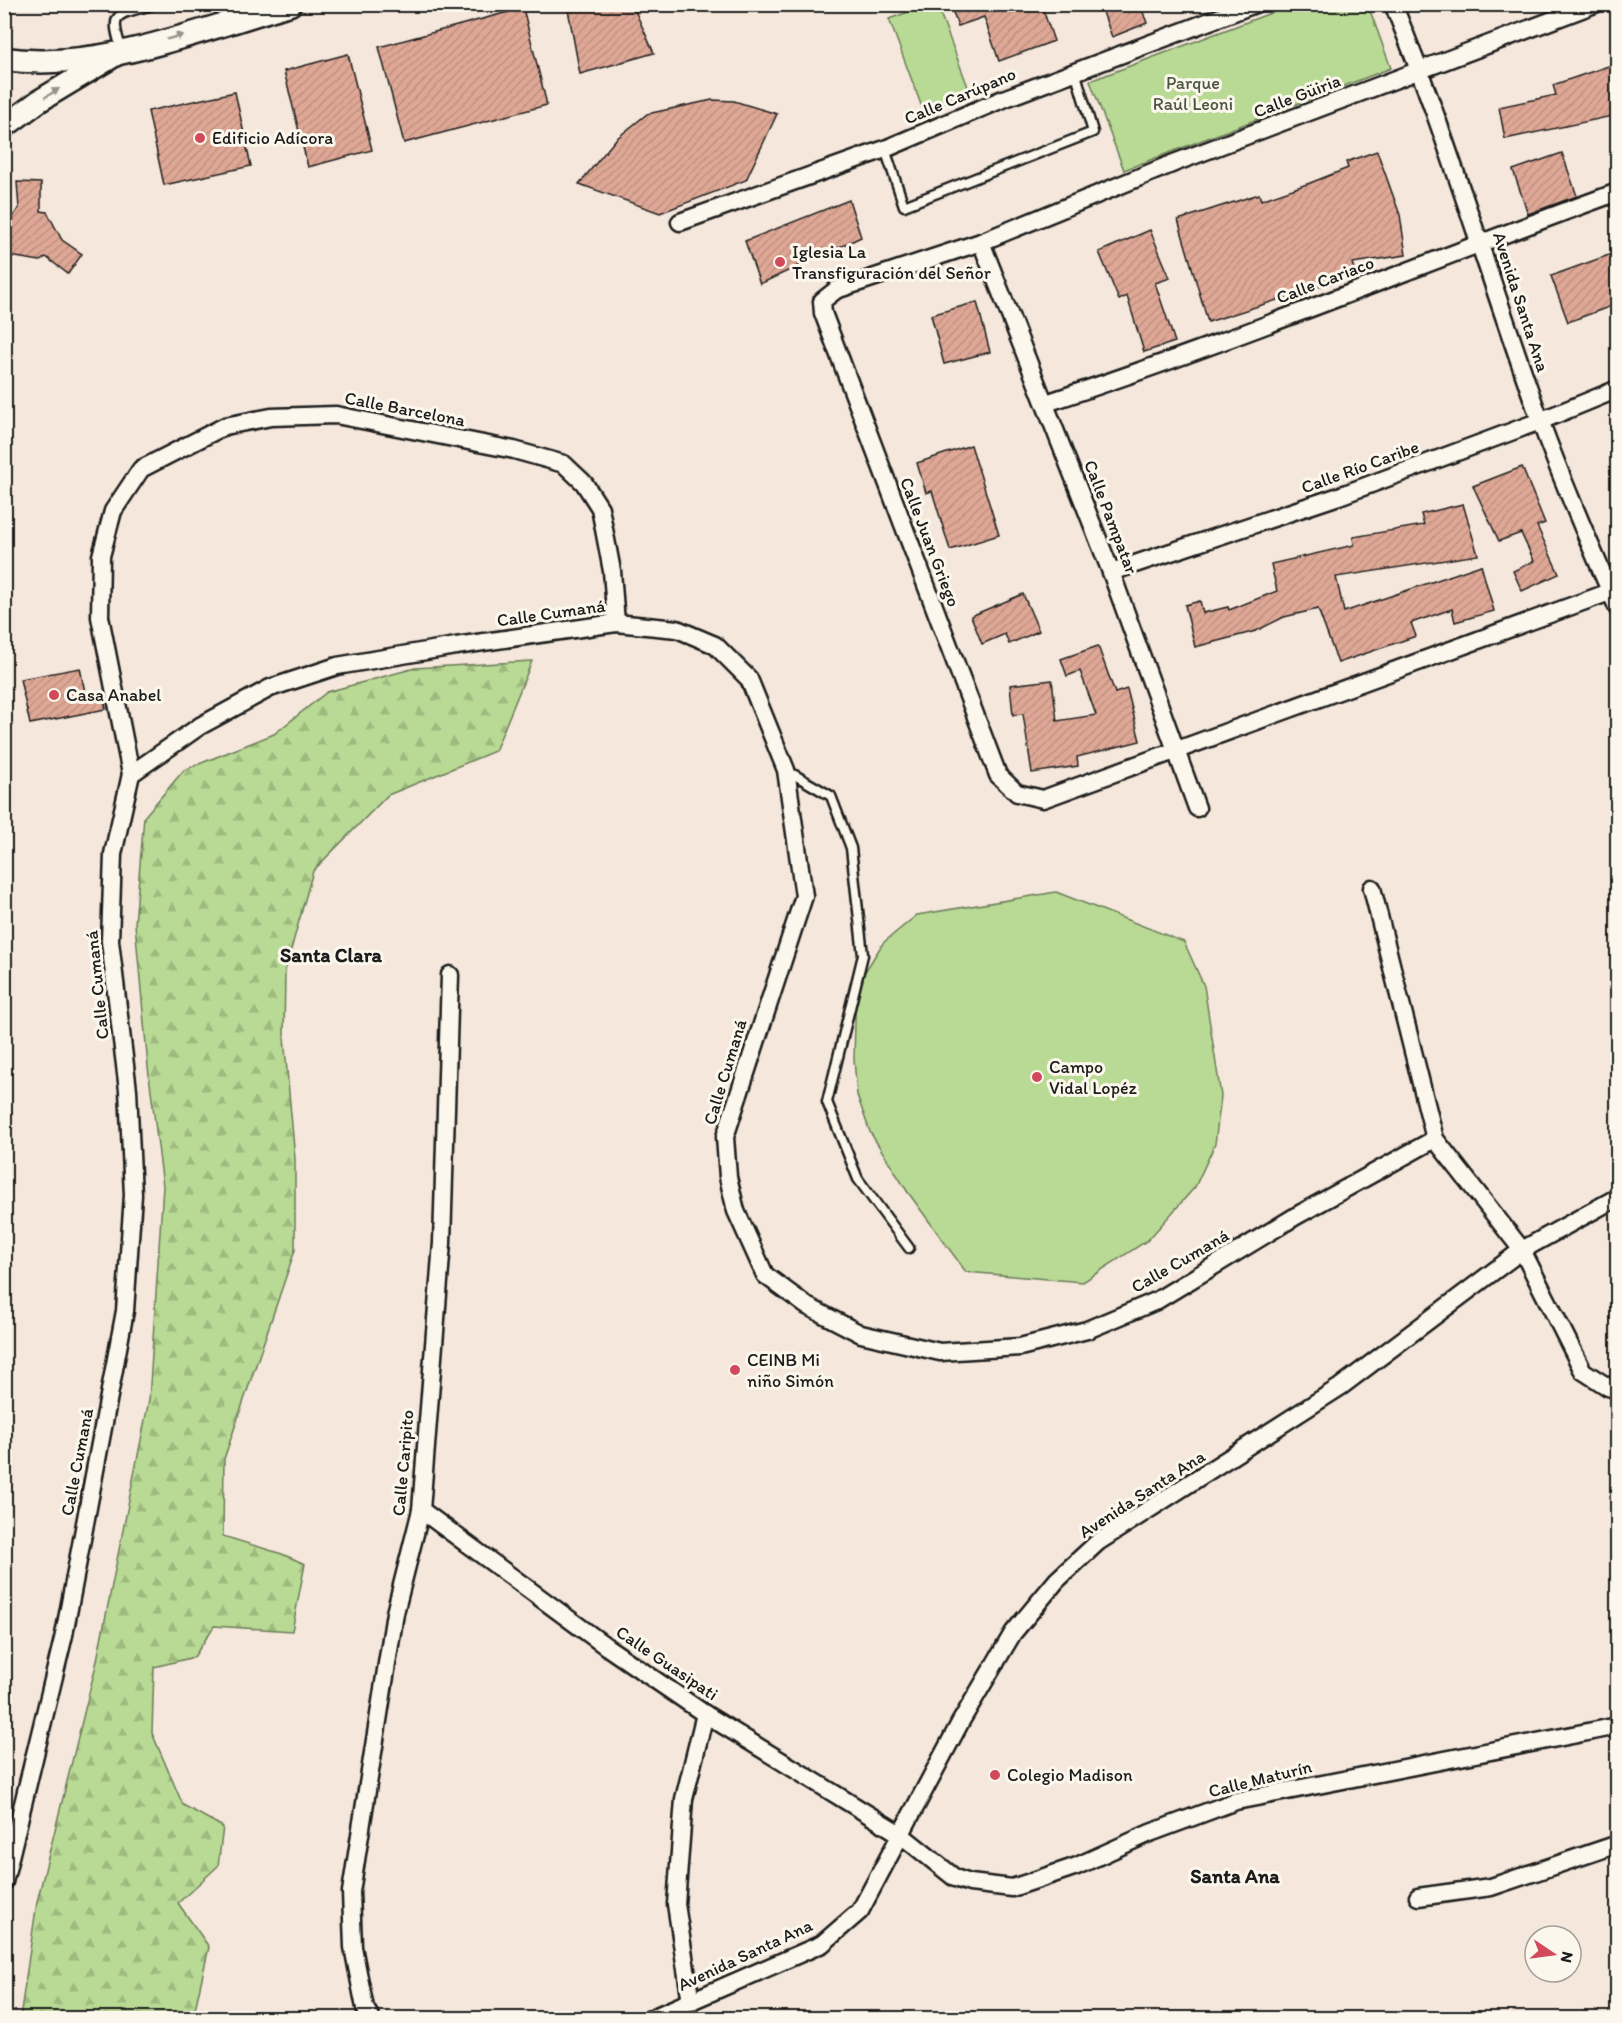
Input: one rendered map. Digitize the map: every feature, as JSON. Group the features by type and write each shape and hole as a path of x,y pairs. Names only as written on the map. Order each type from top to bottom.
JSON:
{"main road":[{"path":"4,59 52,61 121,52 290,4"}],"street":[{"name":"Calle Carúpano","path":"680,222 885,149 1074,71 1255,4"},
{"name":"Avenida Santa Ana","path":"1393,4 1419,69 1480,241 1540,421 1614,590 1617,609"},
{"name":"Calle Güiria","path":"981,242 1173,163 1315,112 1419,69 1595,4"},
{"path":"4,127 39,101 121,52"},
{"name":"Calle Cariaco","path":"1046,403 1131,375 1480,241 1617,192"},
{"name":"Calle Pampatar","path":"981,242 1112,572 1174,750 1197,808"},
{"name":"Calle Juan Griego","path":"981,242 836,290 822,301 823,313 993,764 998,775 1017,793 1043,799 1174,750"},
{"name":"Calle Río Caribe","path":"1112,572 1339,496 1540,421 1617,389"},
{"name":"Calle Barcelona","path":"131,774 100,617 100,556 113,511 141,469 225,426 271,417 336,415 514,450 564,464 584,483 600,508 612,571 616,623"},
{"path":"1174,750 1614,590"},
{"name":"Calle Cumaná","path":"4,1882 64,1635 125,1311 132,1183 128,1090 110,941 113,854 131,774 200,726 270,688 337,666 616,623 677,630 715,645 749,679 786,770 804,896 748,1059 725,1137 728,1177 736,1211 765,1275 807,1306 861,1334 940,1352 1020,1347 1087,1330 1155,1301 1296,1216 1435,1139"},
{"path":"1372,888 1435,1139 1522,1250 1583,1371 1608,1388 1617,1390"},
{"name":"Calle Caripito","path":"370,2019 365,2008 353,1947 351,1892 395,1613 422,1510 442,1242 450,975"},
{"name":"Avenida Santa Ana","path":"652,2019 822,1944 860,1911 961,1721 1012,1633 1057,1580 1098,1542 1340,1387 1522,1250 1617,1197"},
{"name":"Calle Guasipati","path":"422,1510 607,1647 705,1714 900,1834"},
{"path":"691,2002 676,1904 684,1798 705,1714"},
{"name":"Calle Maturín","path":"900,1834 955,1878 969,1883 1012,1888 1077,1866 1150,1833 1236,1801 1617,1726"},
{"path":"1418,1897 1491,1887 1617,1844"}],"lane":[{"path":"121,52 114,22 119,16 155,4"},
{"path":"885,149 904,206 1093,132 1074,71"},
{"path":"786,770 831,796 851,848 863,955 826,1102 858,1179 909,1248"}],"green space":[{"path":"927,5 937,5 970,92 923,110 889,19"},
{"name":"Parque Raúl Leoni","path":"1292,5 1368,5 1391,68 1124,170 1090,81"},
{"path":"532,661 495,751 388,795 313,871 285,971 284,1037 295,1159 295,1250 224,1459 223,1536 282,1554 305,1564 292,1631 214,1626 194,1657 154,1667 152,1733 183,1805 223,1827 218,1866 178,1903 209,1947 193,2018 20,2018 37,1902 96,1665 149,1400 163,1186 148,1067 135,924 144,817 184,770 274,734 327,692 415,668"},
{"name":"Campo Vidal Lopéz","path":"1056,892 1184,942 1204,986 1221,1096 1215,1144 1195,1187 1148,1240 1083,1282 966,1272 907,1191 870,1132 857,1095 854,1059 856,986 883,943 917,915"}],"building":[{"path":"567,4 632,4 654,53 580,74"},
{"path":"950,4 1041,4 1054,41 999,61 984,17 958,26"},
{"path":"1100,4 1140,4 1147,23 1112,37"},
{"path":"523,8 547,105 404,143 379,47"},
{"path":"348,54 372,150 308,167 284,71"},
{"path":"1617,63 1617,115 1505,139 1499,107 1556,95 1553,85"},
{"name":"Edificio Adícora","path":"235,92 251,166 164,185 148,111"},
{"path":"712,100 734,101 777,114 746,180 660,213 579,184 616,139 647,114"},
{"path":"1377,151 1400,215 1406,255 1352,263 1356,275 1208,322 1178,220 1259,194 1261,200 1348,168 1346,162"},
{"path":"1562,153 1577,196 1528,214 1513,170"},
{"path":"17,182 41,183 41,211 47,212 62,240 82,254 68,274 46,257 40,261 4,255 6,226 19,208"},
{"name":"Iglesia La Transfiguración del Señor","path":"849,200 861,237 760,284 745,241"},
{"path":"1150,230 1170,278 1155,283 1175,342 1144,352 1127,296 1119,300 1099,252"},
{"path":"1617,252 1617,304 1568,322 1551,276"},
{"path":"977,302 990,352 944,364 931,315"},
{"path":"971,445 999,535 950,550 932,491 926,493 917,463"},
{"path":"1522,467 1545,523 1537,526 1559,574 1522,591 1513,571 1534,561 1521,533 1499,541 1473,486"},
{"path":"1463,504 1478,555 1336,577 1344,612 1481,565 1494,611 1455,622 1452,609 1411,623 1416,636 1338,663 1318,609 1284,617 1256,631 1195,647 1185,605 1200,601 1203,613 1228,607 1229,610 1277,591 1271,564 1354,545 1353,537 1424,525 1421,514"},
{"path":"1023,594 1039,631 1009,644 1005,634 982,644 971,616"},
{"path":"1098,646 1115,693 1127,689 1140,741 1077,757 1078,766 1032,773 1023,714 1013,715 1010,685 1052,680 1057,721 1096,715 1080,671 1067,676 1061,659"},
{"name":"Casa Anabel","path":"80,668 86,697 103,693 106,709 30,724 20,679"}],"place":[{"name":"Edificio Adícora","path":"200,138"},
{"name":"Iglesia La Transfiguración del Señor","path":"780,262"},
{"name":"Casa Anabel","path":"54,695"},
{"name":"Campo Vidal Lopéz","path":"1037,1077"},
{"name":"CEINB Mi niño Simón","path":"735,1370"},
{"name":"Colegio Madison","path":"995,1775"}],"district":[{"name":"Santa Clara","path":"331,955"},
{"name":"Santa Ana","path":"1235,1876"}]}
